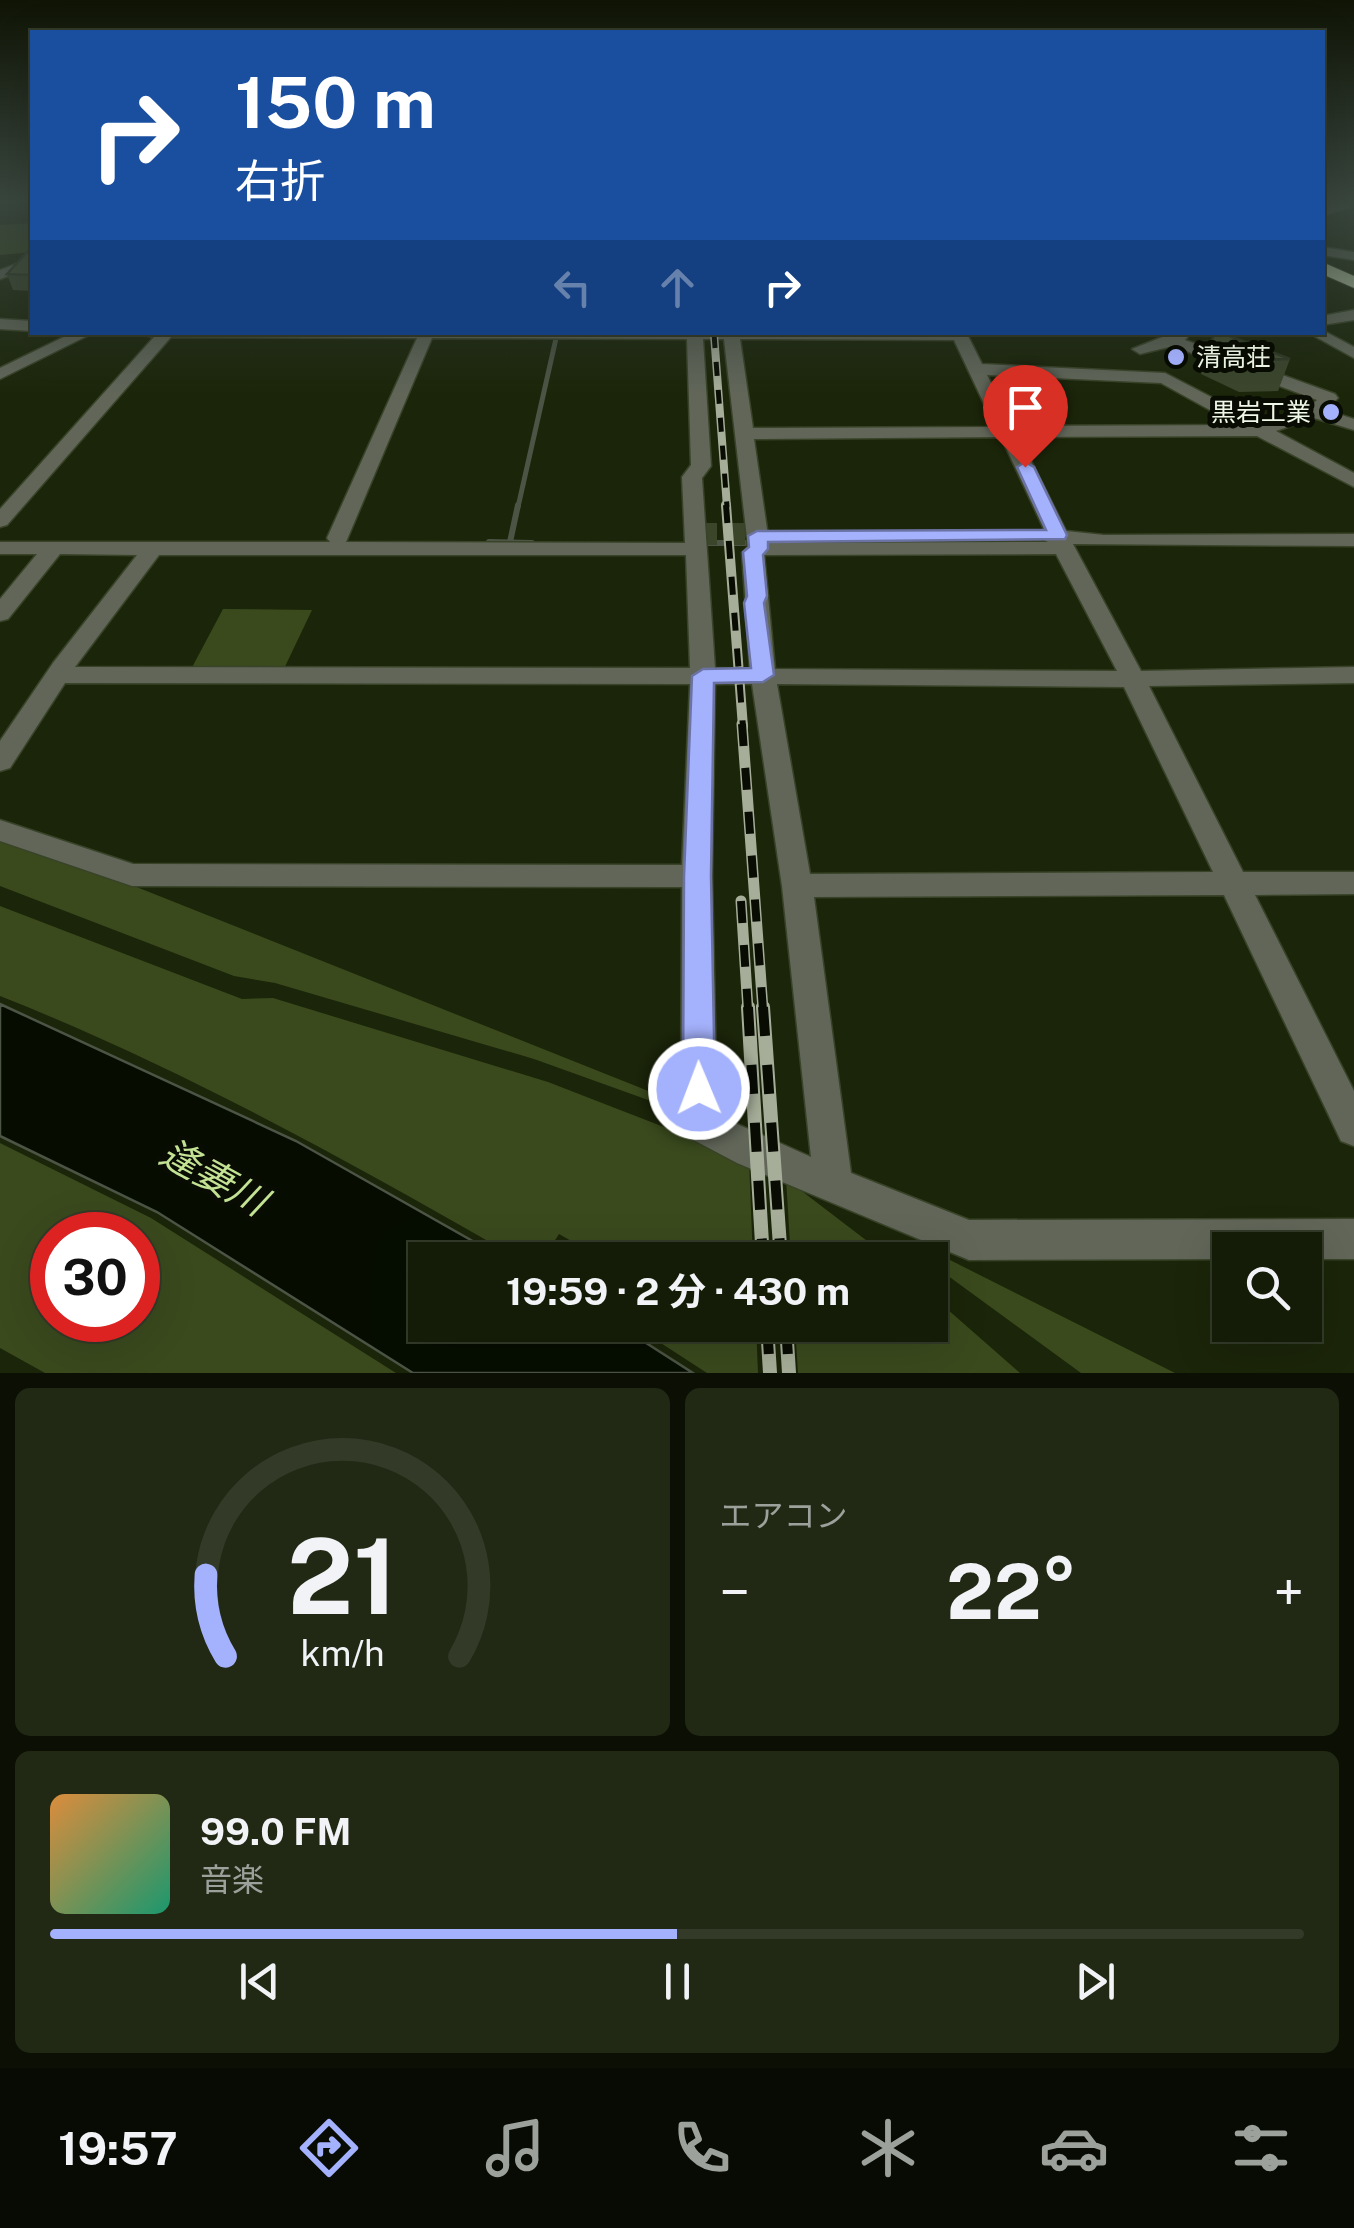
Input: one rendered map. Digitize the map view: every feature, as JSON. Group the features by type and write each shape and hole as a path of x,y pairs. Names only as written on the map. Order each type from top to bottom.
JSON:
{"highway":[{"path":"1329,267 1354,279"}],"street":[{"path":"1325,321 1354,315"},
{"path":"0,374 82,335"},
{"path":"0,521 165,335"},
{"path":"338,538 427,335"},
{"path":"695,335 701,466 692,477 703,676 698,876 700,1124 750,1151 969,1240 1354,1239"},
{"path":"714,335 778,335"},
{"path":"959,335 1354,1129"},
{"path":"1319,335 1354,354"},
{"path":"732,336 754,540 754,603 798,886 833,1184"},
{"path":"743,434 1263,430 1314,412 1329,398 1180,337 1140,349"},
{"path":"976,369 1165,378 1354,481"},
{"path":"1314,412 1354,425"},
{"path":"0,536 688,537 696,542"},
{"path":"754,540 1354,540"},
{"path":"0,548 696,542"},
{"path":"0,614 54,548"},
{"path":"0,762 58,674 153,548"},
{"path":"58,674 1133,679 1354,675"},
{"path":"0,830 132,876 698,876"},
{"path":"798,886 1354,883"}],"green space":[{"path":"223,609 312,610 281,675 189,673"},
{"path":"0,838 124,882 666,1098 662,1105 534,1059 275,983 234,976 0,886"},
{"path":"0,906 242,999 273,998 548,1082 749,1160 752,1242 573,1242 559,1234 554,1242 489,1242 200,1086 0,996"},
{"path":"0,1143 139,1212 30,1212 30,1342 160,1342 160,1224 396,1373 45,1373 0,1348"},
{"path":"786,1179 868,1242 790,1242"},
{"path":"948,1259 1175,1373 1081,1373 948,1276"},
{"path":"948,1310 1020,1373 798,1373 796,1342 948,1342"},
{"path":"659,1342 757,1342 758,1373 707,1373"}],"water":[{"name":"逢妻川","path":"0,1004 296,1141 474,1242 408,1242 408,1342 645,1342 693,1373 413,1373 160,1212 0,1136"}],"building":[{"path":"13,267 30,267 30,275 7,274"},
{"path":"1214,335 1227,335 1290,359 1249,360 1211,342"}],"waterway":[{"path":"518,507 557,335"},
{"path":"510,542 518,505"},
{"path":"489,542 532,543"},
{"path":"764,542 1052,542"},
{"path":"699,543 752,543"}],"tunnel":[{"path":"695,534 745,534"}],"railway":[{"path":"714,335 727,507"},
{"path":"726,505 743,727"},
{"path":"742,724 763,1010"},
{"path":"741,901 748,1010"},
{"path":"748,1007 762,1242"},
{"path":"763,1007 780,1242"},
{"path":"768,1342 770,1373"},
{"path":"787,1342 789,1373"}],"place":[{"name":"清高荘","path":"1176,357"},
{"name":"黒岩工業","path":"1331,412"}],"route":[{"path":"699,1089 698,876 703,676 763,675 754,603 757,596 753,552 759,549 757,536 1058,535 1025,467"}]}
